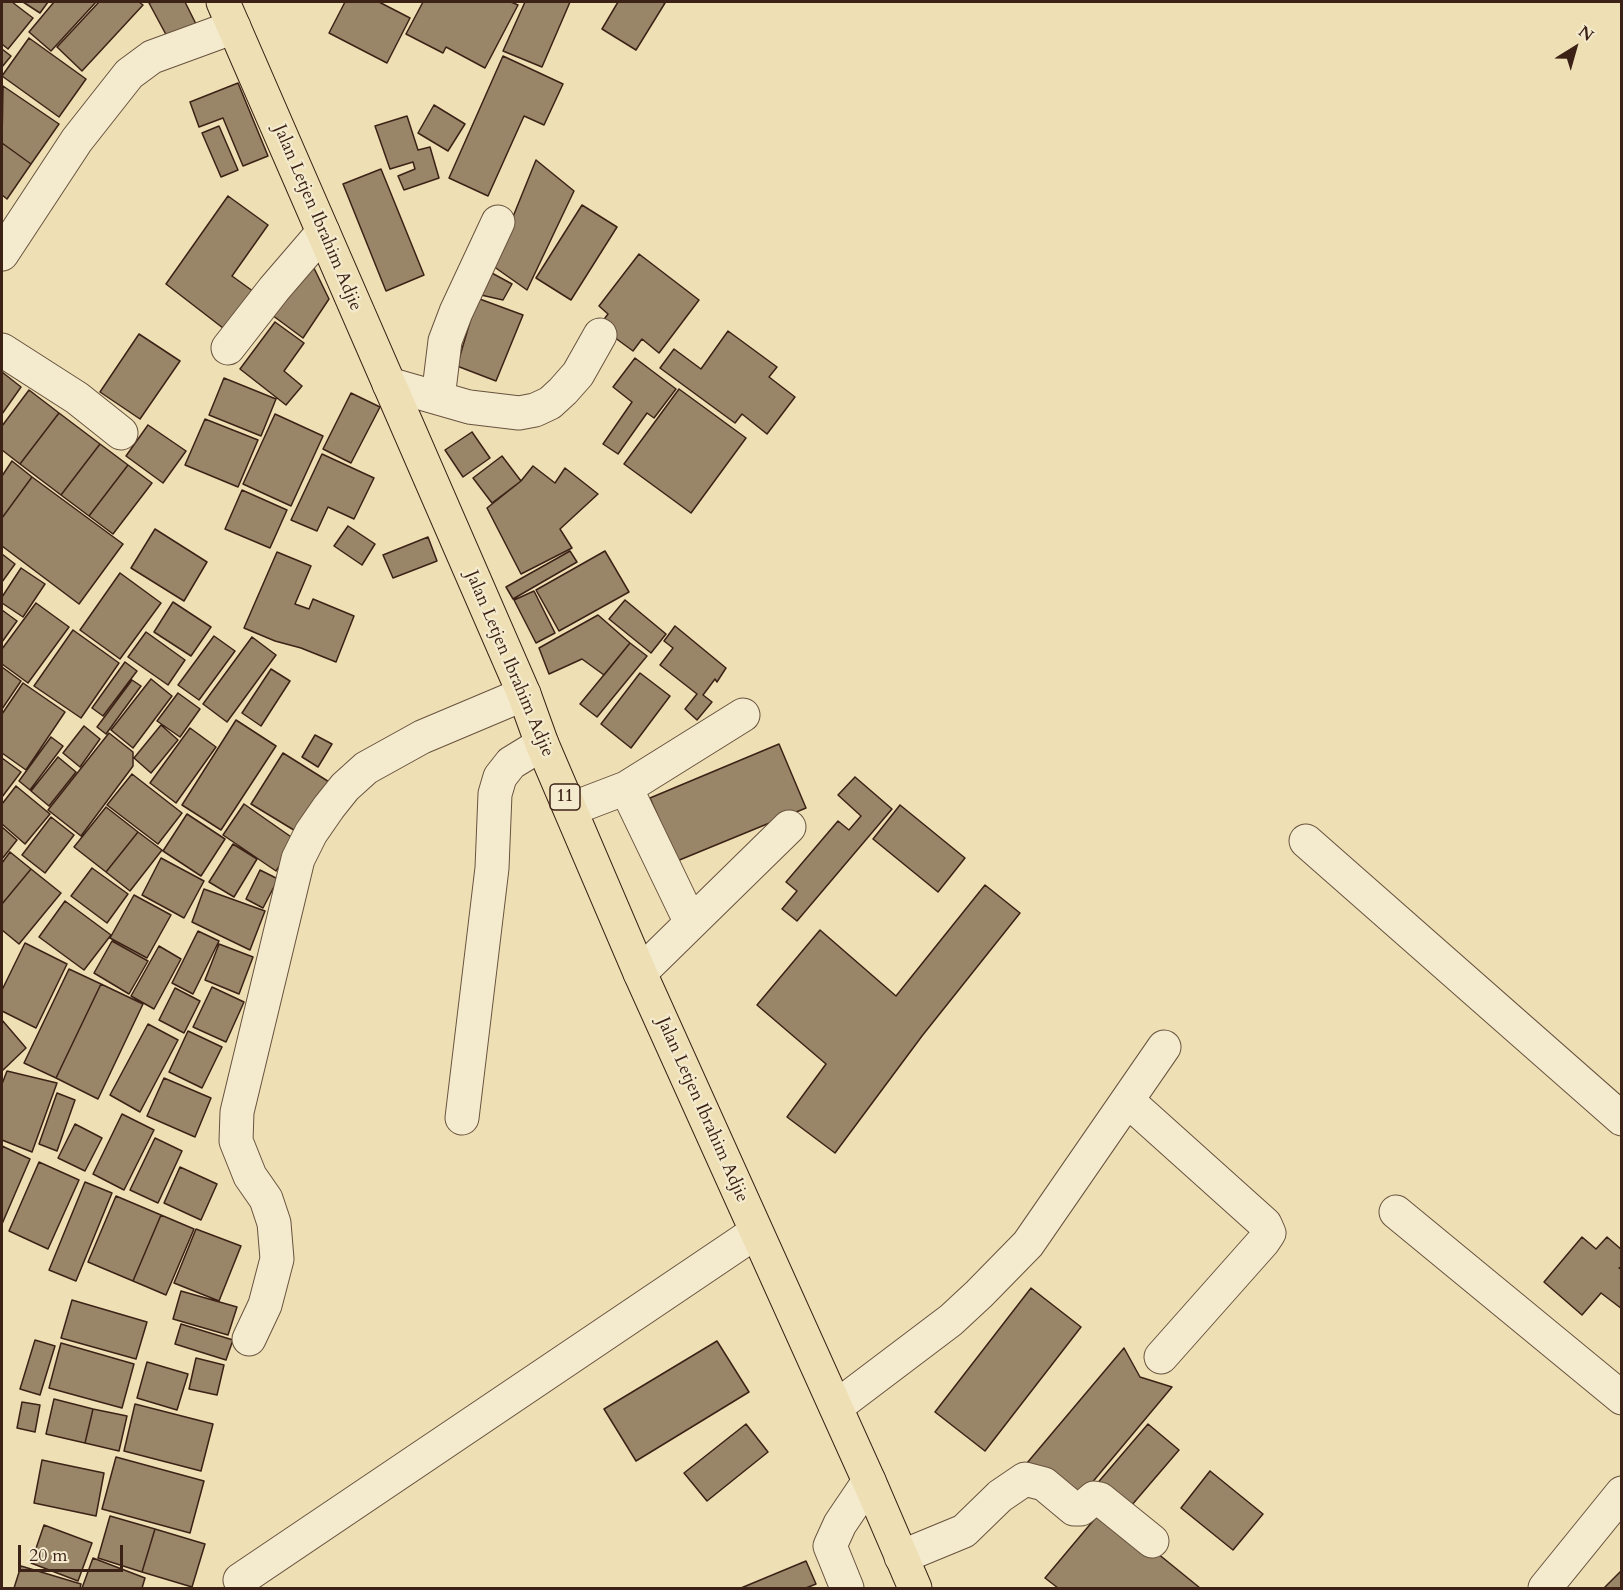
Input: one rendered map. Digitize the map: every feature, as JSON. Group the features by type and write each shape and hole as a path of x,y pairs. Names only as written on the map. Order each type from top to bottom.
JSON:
{"main road":[{"name":"Jalan Letjen Ibrahim Adjie","path":"229,14 524,694 542,744 640,973 915,1588"}],"street":[{"path":"2,254 77,140 129,74 152,57 229,14"},
{"path":"438,398 445,341 498,222"},
{"path":"228,348 323,232"},
{"path":"389,384 470,406 519,413 536,410 550,403 578,374 600,335"},
{"path":"2,350 77,398 121,433"},
{"path":"249,1340 265,1305 277,1259 273,1223 266,1199 250,1176 236,1142 237,1112 298,859 311,833 329,807 366,768 422,737 524,694"},
{"path":"571,809 626,788 743,715"},
{"path":"462,1118 492,868 495,794 501,777 511,763 542,744"},
{"path":"626,788 691,922"},
{"path":"640,973 789,827"},
{"path":"1306,842 1622,1119"},
{"path":"836,1407 951,1320 1028,1244 1044,1224 1164,1047"},
{"path":"1128,1101 1268,1228 1268,1236 1161,1357"},
{"path":"1396,1212 1622,1398"},
{"path":"240,1580 756,1232"},
{"path":"901,1557 964,1532 1000,1496 1025,1479 1044,1484 1074,1509 1081,1509 1094,1498 1100,1499 1152,1540"},
{"path":"847,1588 830,1546 840,1524 869,1481"},
{"path":"1551,1586 1622,1493"}],"building":[{"path":"2,2 12,2 33,18 8,49 2,44"},
{"path":"23,2 48,2 40,13"},
{"path":"54,2 96,2 51,51 29,32"},
{"path":"99,2 139,2 143,5 82,71 57,47"},
{"path":"185,2 198,28 170,42 149,3"},
{"path":"345,2 379,2 410,18 387,63 329,33"},
{"path":"423,2 511,2 518,5 485,68 446,47 443,53 406,34"},
{"path":"525,2 570,2 542,67 503,51"},
{"path":"618,2 665,3 636,50 602,29"},
{"path":"29,38 86,79 59,117 2,76"},
{"path":"2,49 11,56 2,67"},
{"path":"503,56 563,84 544,125 524,116 488,196 449,178"},
{"path":"238,83 268,156 243,166 223,118 199,127 190,102"},
{"path":"3,86 59,124 31,164 2,143"},
{"path":"434,105 465,124 448,151 418,133"},
{"path":"407,116 418,150 430,147 439,178 404,190 398,176 415,169 413,162 390,169 375,126"},
{"path":"219,126 238,170 221,177 202,133"},
{"path":"2,143 31,164 7,199 2,195"},
{"path":"536,160 574,191 527,290 493,266"},
{"path":"381,169 424,275 386,291 343,184"},
{"path":"228,196 268,225 232,276 261,297 232,335 166,284"},
{"path":"582,205 617,227 571,300 536,278"},
{"path":"639,254 699,300 659,353 642,339 633,351 599,326 608,314 599,306"},
{"path":"311,262 329,299 303,338 272,315"},
{"path":"490,272 512,284 503,300 481,295"},
{"path":"477,298 523,315 496,381 457,366"},
{"path":"275,322 304,343 284,371 302,386 286,405 240,369"},
{"path":"728,331 777,367 769,377 795,397 767,434 742,414 735,423 660,368 674,349 701,369"},
{"path":"139,334 180,361 140,419 100,392"},
{"path":"635,358 676,389 654,418 647,413 618,454 603,444 632,402 613,387"},
{"path":"2,372 21,387 2,414"},
{"path":"224,378 276,399 261,436 209,415"},
{"path":"679,389 746,438 691,513 624,464"},
{"path":"29,390 59,413 20,464 2,450 2,426"},
{"path":"351,393 380,407 351,463 323,449"},
{"path":"59,413 100,444 61,495 20,464"},
{"path":"275,414 323,436 291,506 243,484"},
{"path":"205,419 258,440 238,487 185,465"},
{"path":"148,425 186,451 163,483 126,456"},
{"path":"472,432 490,458 463,477 445,450"},
{"path":"100,444 128,465 89,516 61,495"},
{"path":"322,454 374,478 354,519 328,507 317,531 291,520"},
{"path":"502,456 521,481 492,503 473,478"},
{"path":"12,461 32,477 2,518 2,476"},
{"path":"128,465 152,483 113,534 89,516"},
{"path":"533,466 555,483 565,468 598,494 560,529 572,548 521,574 487,508 521,481"},
{"path":"32,477 123,544 79,604 2,546 2,518"},
{"path":"242,490 287,510 270,548 225,529"},
{"path":"348,526 375,544 362,565 334,546"},
{"path":"155,529 207,562 184,601 131,568"},
{"path":"428,537 437,561 393,578 383,555"},
{"path":"570,551 577,562 513,599 506,587"},
{"path":"605,551 629,592 559,631 536,590"},
{"path":"277,552 311,566 295,604 309,609 313,599 354,616 336,662 244,628"},
{"path":"2,554 15,564 2,582"},
{"path":"21,568 45,584 23,617 2,603 2,597"},
{"path":"120,573 161,603 120,659 80,630"},
{"path":"534,591 555,633 536,643 514,600"},
{"path":"625,600 666,634 651,653 609,619"},
{"path":"173,602 211,627 191,656 154,632"},
{"path":"36,603 69,627 28,683 2,664 2,649"},
{"path":"2,610 17,621 2,642"},
{"path":"598,615 630,643 604,675 582,659 549,674 539,648"},
{"path":"675,626 726,668 717,682 715,679 703,695 712,702 697,720 685,709 697,694 660,665 673,648 664,641"},
{"path":"73,630 119,663 81,718 34,686"},
{"path":"146,632 185,660 168,685 128,657"},
{"path":"214,636 235,651 199,700 178,685"},
{"path":"252,637 276,655 227,722 203,704"},
{"path":"630,643 647,656 597,717 580,704"},
{"path":"125,662 137,671 103,716 92,708"},
{"path":"2,667 21,681 2,709"},
{"path":"271,669 290,681 261,726 242,713"},
{"path":"640,673 670,696 631,748 601,724"},
{"path":"151,679 172,696 133,748 111,730"},
{"path":"132,680 141,686 106,734 97,727"},
{"path":"23,683 65,712 26,770 2,753 2,714"},
{"path":"178,693 200,709 180,737 157,721"},
{"path":"236,720 276,746 221,830 182,805"},
{"path":"161,725 178,740 151,773 134,758"},
{"path":"84,726 100,739 80,767 63,753"},
{"path":"190,728 216,747 176,803 150,783"},
{"path":"109,733 133,752 133,766 81,836 48,810"},
{"path":"315,735 332,744 318,767 302,757"},
{"path":"51,737 63,746 30,790 19,781"},
{"path":"779,744 806,808 677,861 650,798"},
{"path":"283,753 334,785 302,835 251,804"},
{"path":"58,757 76,772 49,806 31,791"},
{"path":"2,758 21,772 2,797"},
{"path":"132,774 182,813 158,844 107,805"},
{"path":"855,777 892,809 797,921 782,909 797,891 786,882 838,821 849,830 861,816 838,795"},
{"path":"16,786 50,814 25,844 2,824 2,804"},
{"path":"244,804 297,841 276,871 223,835"},
{"path":"900,805 965,858 938,892 873,839"},
{"path":"106,807 138,832 106,872 74,847"},
{"path":"187,814 225,839 201,876 163,851"},
{"path":"51,817 74,835 45,873 22,855"},
{"path":"2,827 17,840 2,859"},
{"path":"138,832 162,850 130,891 106,872"},
{"path":"233,844 257,859 234,897 209,882"},
{"path":"10,852 31,869 2,904 2,863"},
{"path":"161,858 204,881 184,918 142,895"},
{"path":"92,868 128,894 107,923 71,896"},
{"path":"31,869 61,893 19,944 2,930 2,904"},
{"path":"260,870 278,879 263,908 246,899"},
{"path":"985,885 1020,913 922,1036 835,1153 787,1117 826,1064 757,1005 820,930 896,996"},
{"path":"204,889 265,911 250,950 192,922"},
{"path":"134,895 171,915 147,958 110,938"},
{"path":"65,901 111,935 84,970 39,937"},
{"path":"198,931 219,941 193,994 172,983"},
{"path":"112,941 148,961 129,994 94,973"},
{"path":"25,943 67,964 36,1028 2,1011 2,990"},
{"path":"219,944 253,957 239,994 205,980"},
{"path":"159,946 181,959 154,1009 131,996"},
{"path":"69,969 101,984 56,1078 24,1063"},
{"path":"101,984 143,1004 98,1099 56,1078"},
{"path":"212,987 244,1002 226,1042 193,1027"},
{"path":"175,988 200,1001 184,1033 159,1020"},
{"path":"2,1020 26,1048 2,1071"},
{"path":"148,1024 178,1040 140,1112 110,1095"},
{"path":"188,1031 222,1047 202,1088 169,1072"},
{"path":"7,1071 57,1083 32,1152 2,1140 2,1084"},
{"path":"164,1078 211,1098 195,1137 147,1116"},
{"path":"57,1093 75,1100 57,1151 39,1144"},
{"path":"122,1114 154,1130 124,1190 93,1174"},
{"path":"75,1124 102,1138 85,1171 58,1158"},
{"path":"155,1138 182,1151 158,1203 130,1190"},
{"path":"2,1146 30,1159 2,1224"},
{"path":"39,1162 79,1180 48,1249 9,1231"},
{"path":"180,1167 217,1184 201,1220 164,1203"},
{"path":"85,1182 112,1193 76,1281 49,1270"},
{"path":"116,1196 161,1215 133,1281 88,1262"},
{"path":"161,1215 194,1229 166,1295 133,1281"},
{"path":"196,1229 241,1246 219,1301 174,1283"},
{"path":"1582,1237 1596,1249 1607,1237 1622,1250 1622,1266 1619,1268 1622,1270 1622,1309 1601,1293 1582,1315 1544,1282"},
{"path":"1031,1288 1081,1327 985,1451 935,1412"},
{"path":"181,1291 237,1307 228,1335 173,1319"},
{"path":"72,1300 147,1322 136,1359 61,1338"},
{"path":"181,1324 233,1340 226,1360 175,1344"},
{"path":"35,1340 55,1346 40,1395 20,1389"},
{"path":"717,1341 749,1392 636,1461 604,1409"},
{"path":"61,1343 134,1364 122,1408 49,1388"},
{"path":"1124,1348 1140,1377 1172,1387 1075,1503 1027,1463"},
{"path":"196,1358 224,1365 217,1395 189,1389"},
{"path":"147,1362 188,1374 177,1410 137,1398"},
{"path":"54,1399 93,1409 85,1443 46,1434"},
{"path":"22,1402 40,1405 35,1432 17,1428"},
{"path":"135,1404 213,1424 201,1471 124,1451"},
{"path":"93,1409 127,1416 119,1451 85,1443"},
{"path":"746,1424 768,1452 707,1501 684,1473"},
{"path":"1148,1424 1179,1450 1125,1513 1095,1486"},
{"path":"116,1457 204,1481 190,1533 102,1509"},
{"path":"42,1460 104,1473 96,1516 34,1503"},
{"path":"1210,1471 1263,1514 1233,1550 1181,1508"},
{"path":"1103,1509 1200,1588 1058,1588 1045,1578"},
{"path":"110,1516 155,1529 142,1572 98,1558"},
{"path":"44,1525 92,1543 78,1581 31,1563"},
{"path":"155,1529 205,1544 192,1587 142,1572"},
{"path":"93,1558 145,1578 142,1588 82,1588"},
{"path":"806,1561 816,1584 806,1588 741,1588"},
{"path":"21,1566 81,1584 80,1588 14,1588"},
{"path":"1622,1570 1622,1588 1604,1588"}]}
